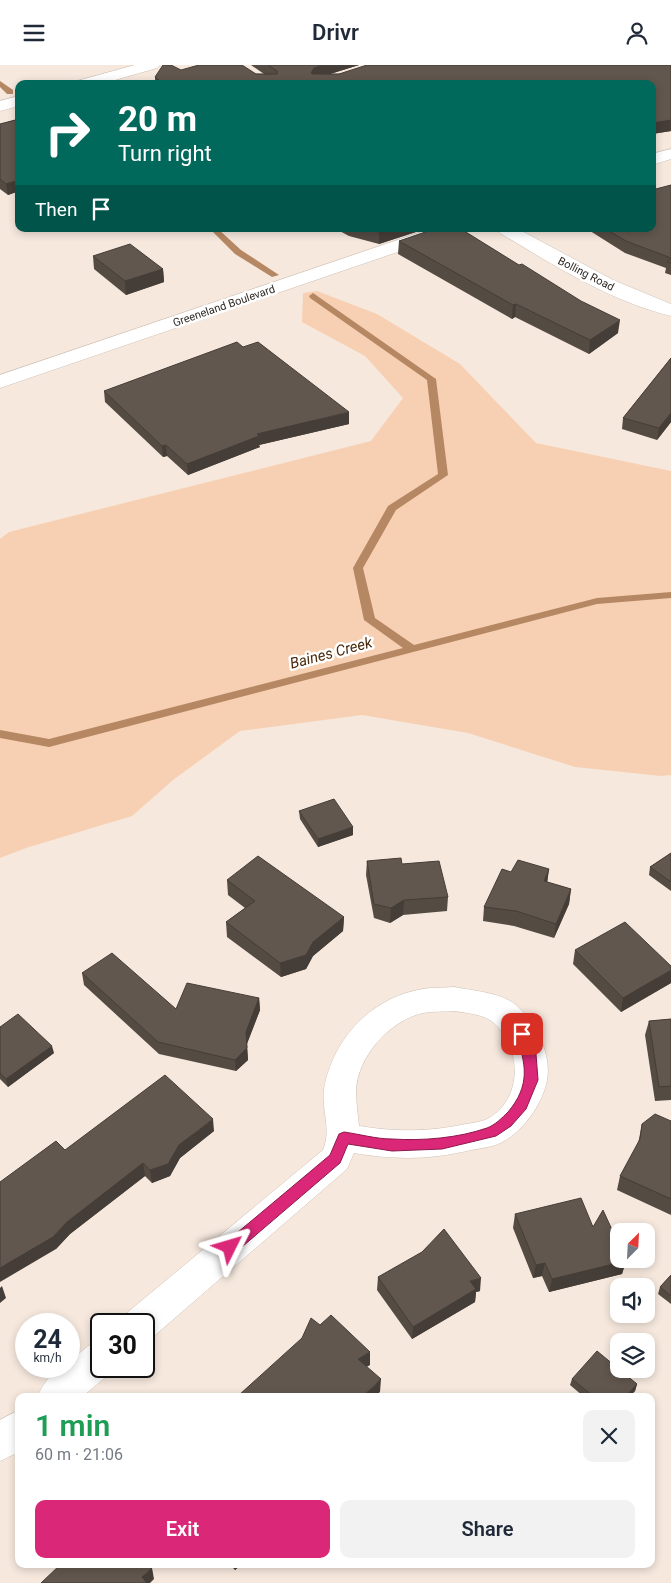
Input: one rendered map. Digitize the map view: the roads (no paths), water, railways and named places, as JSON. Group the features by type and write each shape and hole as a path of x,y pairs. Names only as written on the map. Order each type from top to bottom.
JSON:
{"street":[{"path":"98,80 152,65"},
{"path":"0,106 15,102"},
{"path":"656,159 671,154"},
{"name":"Greeneland Boulevard","path":"0,382 439,232"},
{"name":"Bolling Road","path":"511,232 579,272 620,291 671,310"},
{"path":"154,1313 335,1159 344,1138 340,1090 350,1057 369,1029 393,1011 422,1001 454,999 486,1005 504,1013 522,1034 530,1054 531,1080 521,1105 507,1122 492,1132 442,1143 400,1145 344,1138"},
{"path":"60,1393 90,1367"},
{"path":"0,1443 15,1431"}],"waterway":[{"path":"0,83 10,92"},
{"path":"217,232 238,252 275,275"},
{"path":"313,296 431,379 443,475 392,508 358,568 370,620 413,649"},
{"name":"Baines Creek","path":"413,649 597,601 671,595"},
{"name":"Baines Creek","path":"0,734 49,743 413,649"}]}
